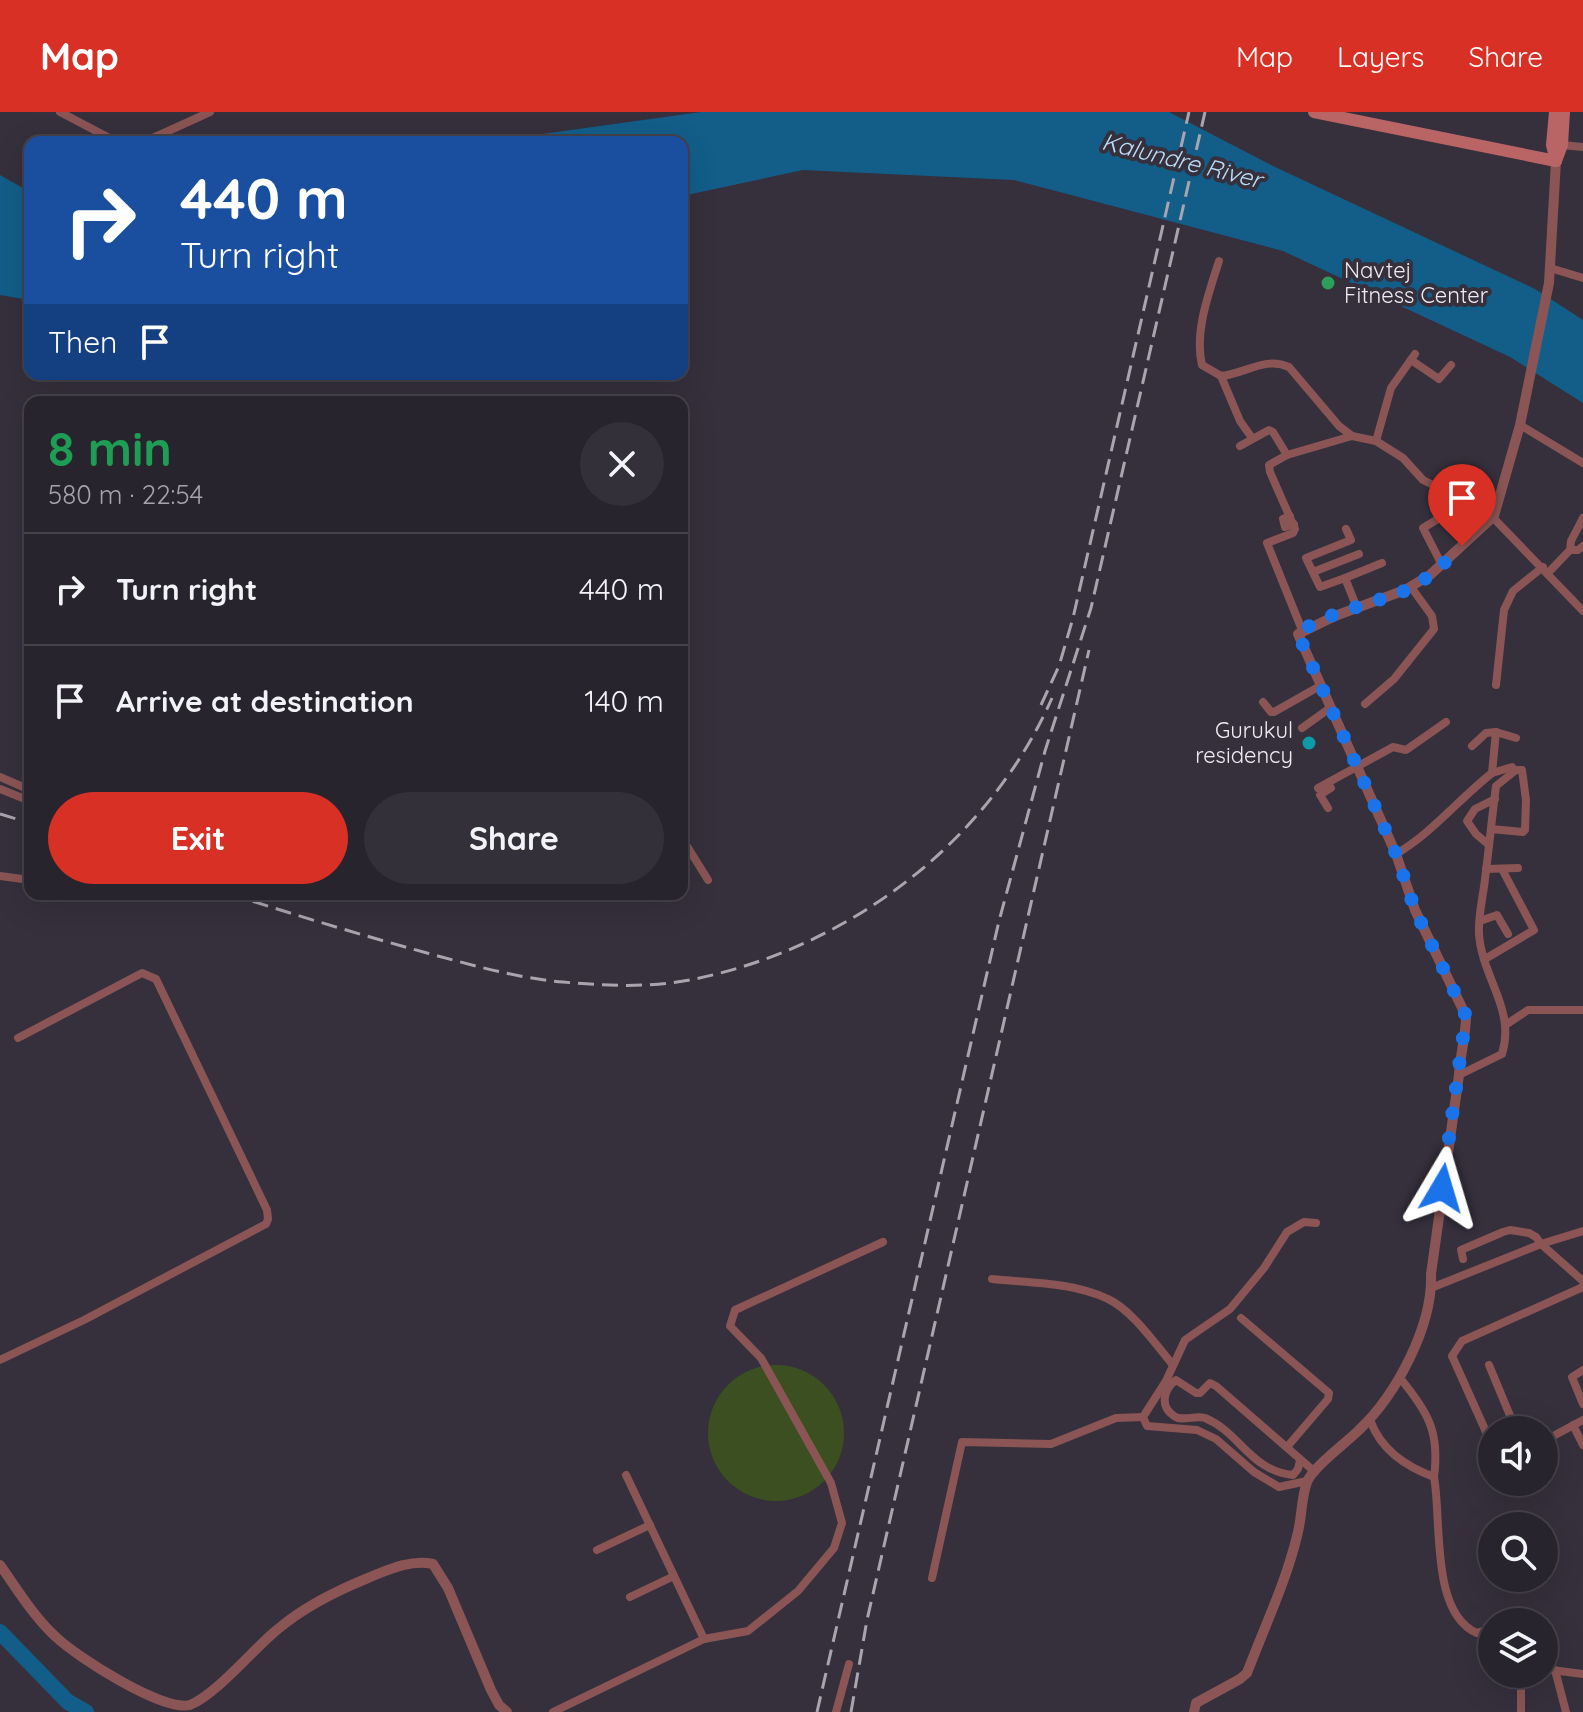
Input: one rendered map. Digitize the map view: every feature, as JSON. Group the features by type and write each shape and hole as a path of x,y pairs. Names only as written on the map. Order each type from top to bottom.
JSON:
{"main road":[{"path":"1314,112 1556,161"},
{"path":"1555,112 1552,145 1556,161"},
{"path":"1556,161 1562,145 1564,112"}],"street":[{"path":"60,112 106,136"},
{"path":"157,136 210,112"},
{"path":"1562,145 1583,147"},
{"path":"1143,1417 1147,1426 1197,1430 1216,1439 1254,1472 1279,1487 1311,1476 1370,1420 1400,1378 1423,1322 1431,1288 1466,1016 1415,910 1396,854 1298,634 1411,587 1442,565 1494,516 1520,425 1549,283 1556,161"},
{"path":"1219,261 1209,292 1198,348 1202,365 1221,376 1240,421 1252,438"},
{"path":"1550,268 1583,278"},
{"path":"1376,441 1391,388 1413,357 1439,379 1451,365"},
{"path":"1221,376 1264,363 1281,363 1289,367 1339,426 1352,436 1376,441 1403,458 1423,480 1477,501 1583,611"},
{"path":"1520,425 1583,463"},
{"path":"1240,446 1269,430 1287,455"},
{"path":"1302,630 1265,538 1293,533 1295,529 1269,465 1287,455 1352,436"},
{"path":"1442,565 1423,528 1471,499"},
{"path":"1570,550 1571,541 1583,518"},
{"path":"1346,529 1367,569"},
{"path":"1351,540 1307,556 1320,587 1382,563"},
{"path":"1496,685 1508,598 1570,550 1583,546"},
{"path":"1313,572 1359,554"},
{"path":"1345,578 1357,608"},
{"path":"1365,704 1394,679 1434,629 1432,616 1411,587"},
{"path":"1263,702 1274,712 1320,686"},
{"path":"1302,728 1330,708"},
{"path":"1328,808 1320,795 1323,788 1393,747 1406,750 1446,722"},
{"path":"1492,773 1496,732"},
{"path":"1472,746 1486,733 1496,732 1516,738"},
{"path":"1396,854 1492,773 1512,767"},
{"path":"1459,1075 1502,1054 1507,1024 1479,935 1491,829 1499,782 1516,770 1522,770 1526,800 1525,830 1491,829"},
{"path":"0,777 24,787"},
{"path":"0,789 24,799"},
{"path":"1489,845 1467,821 1475,809 1495,799"},
{"path":"688,848 708,880"},
{"path":"1486,869 1518,868"},
{"path":"1485,959 1534,930 1502,869"},
{"path":"0,876 24,879"},
{"path":"1480,921 1497,915 1508,934"},
{"path":"0,1360 84,1320 266,1224 268,1219 267,1210 156,979 142,973 18,1038"},
{"path":"1507,1024 1528,1010 1583,1010"},
{"path":"1143,1417 1185,1340 1230,1309 1264,1268 1287,1232 1304,1222 1316,1223"},
{"path":"1463,1259 1461,1250 1510,1230 1529,1233 1583,1284 1462,1341 1453,1352 1452,1356 1479,1416"},
{"path":"1431,1288 1541,1244 1583,1231"},
{"path":"553,1712 704,1639 748,1631 771,1616 798,1591 834,1548 842,1523 831,1483 761,1358 730,1326 735,1310 883,1242"},
{"path":"992,1279 1070,1287 1109,1299 1142,1329 1173,1365"},
{"path":"1241,1318 1329,1393 1328,1399 1287,1447"},
{"path":"1489,1365 1510,1416"},
{"path":"1583,1370 1572,1377 1583,1404"},
{"path":"1400,1378 1421,1404 1436,1434 1434,1477 1440,1559 1454,1611 1469,1630 1478,1633"},
{"path":"1194,1712 1196,1703 1247,1673 1297,1536 1311,1476 1300,1460 1287,1447 1210,1383 1196,1393 1176,1380 1164,1395 1165,1404 1173,1416 1203,1418 1222,1429 1264,1467 1293,1475 1300,1460"},
{"path":"932,1578 962,1442 1051,1444 1116,1418 1143,1417"},
{"path":"1370,1420 1387,1450 1410,1466 1434,1477"},
{"path":"1558,1433 1583,1420"},
{"path":"1573,1425 1583,1445"},
{"path":"626,1475 704,1639"},
{"path":"597,1550 650,1525"},
{"path":"0,1565 57,1638 146,1696 166,1704 187,1706 204,1696 279,1627 311,1605 385,1571 420,1561 433,1564 448,1588 491,1690 507,1712"},
{"path":"630,1597 674,1576"},
{"path":"836,1712 849,1664"},
{"path":"1558,1670 1583,1674"},
{"path":"1558,1681 1566,1712"},
{"path":"1521,1688 1521,1712"}],"green space":[{"path":"776,1365 802,1370 824,1385 839,1407 844,1433 839,1459 824,1481 802,1496 776,1501 750,1496 728,1481 713,1459 708,1433 713,1407 728,1385 750,1370"}],"water":[{"name":"Kalundre River","path":"701,112 1169,112 1273,166 1535,289 1583,320 1583,403 1510,357 1283,251 1014,180 803,170 688,195 688,136 528,136"},
{"path":"0,175 24,189 24,299 0,295"}],"waterway":[{"path":"0,1632 68,1702 86,1712"}],"railway":[{"path":"1041,705 1059,666 1073,618 1189,112"},
{"path":"817,1712 999,921 1045,751 1091,608 1205,112"},
{"path":"851,1712 867,1620 1089,650"},
{"path":"249,900 402,946 528,977 629,985 695,979 752,964 807,942 859,914 907,881 952,842 991,799 1025,750 1052,698"},
{"path":"0,814 24,821"}],"place":[{"name":"Navtej Fitness Center","path":"1328,283"},
{"name":"Gurukul residency","path":"1309,743"}],"route":[{"path":"1442,1188 1466,1016 1415,910 1396,854 1298,634 1335,616 1405,590 1430,575 1462,546"}]}
